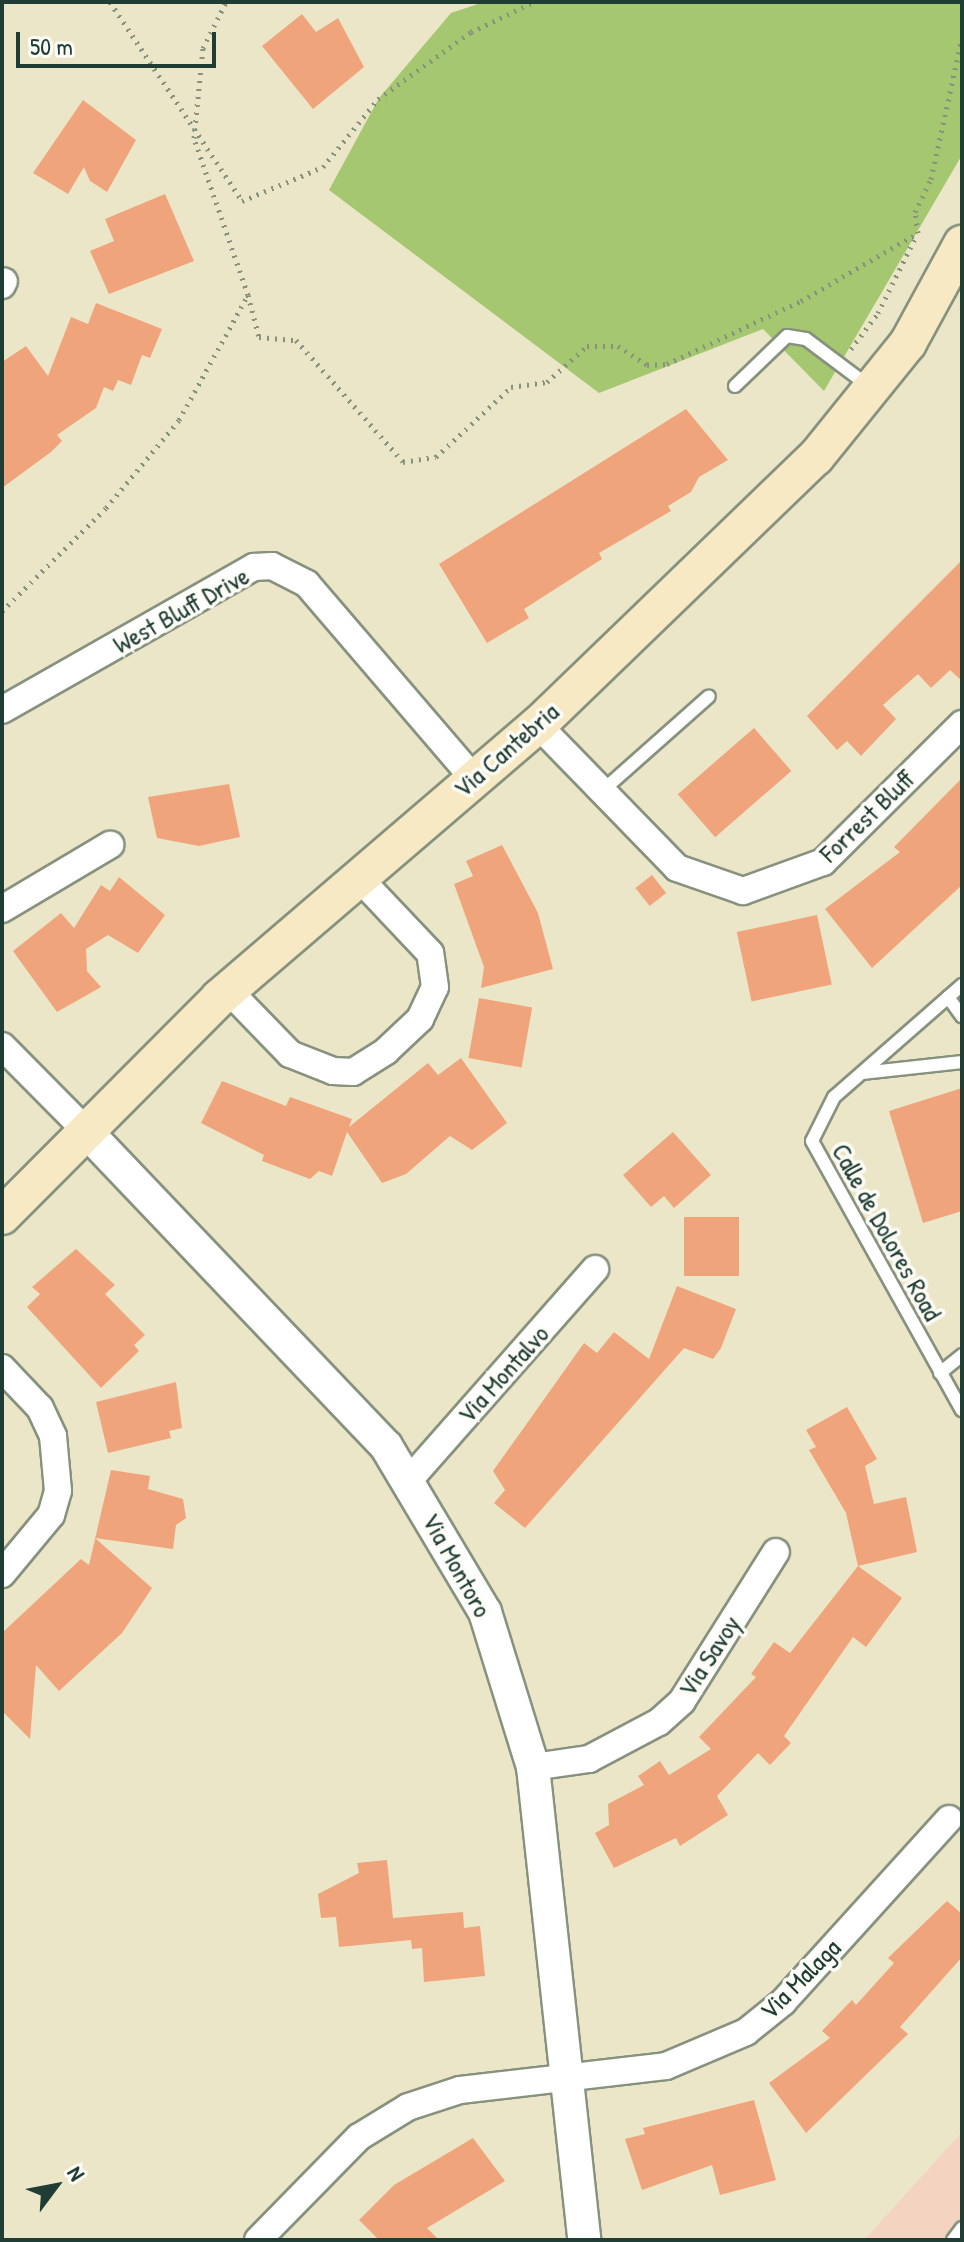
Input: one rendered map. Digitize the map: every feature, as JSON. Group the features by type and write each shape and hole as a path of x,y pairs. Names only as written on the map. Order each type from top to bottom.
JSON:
{"main road":[{"name":"Via Cantebria","path":"2,1216 84,1129 228,990 538,725 816,457 908,343 962,244"}],"street":[{"name":"West Bluff Drive","path":"2,710 254,567 272,566 307,584 474,779"},
{"name":"Forrest Bluff","path":"538,725 598,794 696,881 743,891 774,886 823,862 962,724"},
{"path":"2,909 110,845"},
{"path":"228,990 290,1054 333,1071 353,1072 386,1051 420,1019 435,987 430,953 359,878"},
{"name":"Via Montoro","path":"2,1046 84,1129 410,1479 485,1612 533,1767 563,2079 584,2240"},
{"name":"Via Montalvo","path":"410,1479 595,1269"},
{"path":"2,1368 40,1408 53,1436 58,1491 51,1515 2,1574"},
{"name":"Via Savoy","path":"533,1767 589,1759 659,1722 682,1701 776,1552"},
{"name":"Via Malaga","path":"258,2240 382,2120 460,2090 666,2066 746,2032 783,2002 949,1819"}],"lane":[{"path":"735,386 787,336 806,339 873,388"},
{"path":"598,794 709,696"},
{"name":"Calle de Dolores Road","path":"962,985 834,1097 812,1141 962,1410"},
{"path":"948,997 962,1016"},
{"path":"861,1073 962,1062"},
{"path":"940,1373 962,1355"},
{"path":"953,2240 962,2228"}],"path":[{"path":"110,2 194,138 242,201 323,167 378,99 471,32 534,2"},
{"path":"226,2 203,48 194,138 248,295 259,337 296,340 403,462 436,457 495,410 511,387 547,382 587,346 618,346 647,365 667,364 801,301 918,233"},
{"path":"840,364 878,313 918,233 915,212 931,179 962,38"},
{"path":"2,611 106,508 179,420 248,295"}],"shaded area":[{"path":"962,2132 962,2240 864,2240"}],"green space":[{"path":"484,2 962,2 962,155 824,391 763,329 599,393 329,190 379,98 451,13"}],"building":[{"path":"302,14 316,32 338,18 364,67 313,109 262,46"},
{"path":"83,100 136,140 107,192 90,181 84,167 68,194 33,173"},
{"path":"165,194 194,261 109,294 90,251 114,241 105,219"},
{"path":"96,303 162,329 150,358 142,355 131,385 118,380 113,391 104,387 96,408 57,435 62,441 51,452 2,488 2,362 26,346 48,376 71,317 88,324"},
{"path":"686,409 728,460 699,477 691,492 668,506 671,511 599,553 602,559 524,609 529,618 487,643 439,564"},
{"path":"962,560 962,681 950,670 931,688 918,674 883,705 896,719 861,756 847,741 837,750 807,716"},
{"path":"754,728 791,771 715,837 678,794"},
{"path":"962,778 962,885 872,968 825,909 900,852 894,847"},
{"path":"229,784 240,837 199,846 157,838 148,797"},
{"path":"502,845 538,913 553,969 481,988 484,967 454,884 473,876 466,861"},
{"path":"652,875 666,893 650,906 635,888"},
{"path":"119,877 165,915 138,953 108,935 86,949 87,971 101,987 57,1012 13,951 61,913 74,928 101,885 110,891"},
{"path":"817,915 832,984 752,1001 737,932"},
{"path":"479,998 532,1007 522,1067 468,1058"},
{"path":"461,1058 507,1123 472,1150 450,1136 406,1174 382,1183 347,1132 332,1176 319,1171 310,1179 262,1161 264,1155 201,1123 222,1081 286,1106 290,1097 352,1119 349,1127 428,1063 438,1075"},
{"path":"962,1088 962,1211 923,1223 889,1111"},
{"path":"673,1132 711,1175 674,1208 664,1196 651,1207 623,1175"},
{"path":"684,1217 739,1217 739,1276 684,1276"},
{"path":"76,1249 115,1285 105,1294 145,1335 134,1345 139,1351 101,1388 27,1307 40,1294 32,1287"},
{"path":"677,1286 736,1309 721,1348 713,1359 684,1348 525,1528 494,1503 505,1490 493,1471 584,1343 597,1353 614,1332 649,1359"},
{"path":"176,1382 182,1428 169,1431 171,1438 108,1453 96,1402"},
{"path":"847,1407 877,1459 865,1466 874,1504 906,1497 917,1552 858,1566 846,1513 809,1450 816,1447 806,1430"},
{"path":"111,1470 150,1476 148,1489 183,1499 186,1518 176,1525 173,1549 95,1538"},
{"path":"95,1538 152,1588 122,1633 59,1691 36,1665 30,1739 2,1711 2,1633 81,1559 89,1565"},
{"path":"858,1566 902,1598 866,1647 853,1637 784,1736 791,1743 770,1765 758,1753 717,1796 728,1815 680,1846 676,1838 614,1868 595,1833 609,1825 608,1804 644,1785 638,1776 660,1761 669,1775 711,1749 699,1737 756,1677 751,1674 774,1642 790,1653"},
{"path":"387,1860 393,1918 463,1912 464,1928 480,1926 485,1976 424,1982 422,1948 412,1949 411,1940 339,1947 336,1917 321,1918 318,1894 359,1873 357,1863"},
{"path":"947,1901 962,1914 962,1957 900,2027 908,2034 806,2133 769,2083 830,2038 822,2031 852,2000 856,2005 894,1963 888,1958"},
{"path":"754,2100 776,2180 720,2195 712,2165 642,2190 625,2139 645,2134 643,2128"},
{"path":"473,2138 505,2181 427,2228 439,2240 379,2240 359,2220 394,2185"}]}
